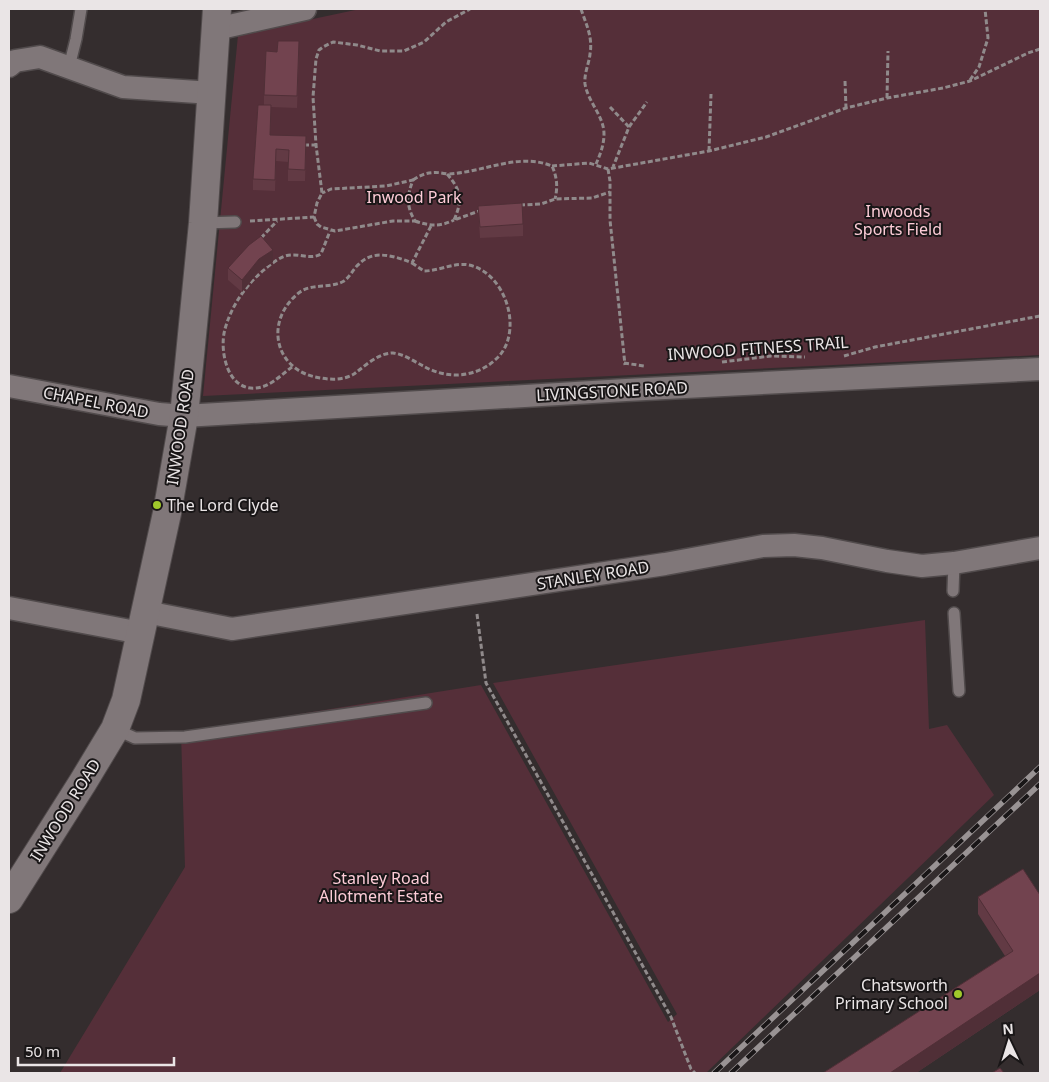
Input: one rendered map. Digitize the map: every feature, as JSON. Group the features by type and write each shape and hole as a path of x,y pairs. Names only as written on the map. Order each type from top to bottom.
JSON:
{"street":[{"path":"216,19 305,9"},
{"name":"INWOOD ROAD","path":"9,899 115,729 126,700 167,513 184,416 203,223 216,19"},
{"path":"9,66 15,61 40,57 123,87 212,93"},
{"name":"LIVINGSTONE ROAD","path":"184,416 626,390 1040,369"},
{"name":"CHAPEL ROAD","path":"9,386 158,414 184,416"},
{"name":"STANLEY ROAD","path":"9,608 232,630 665,564 763,546 794,545 822,548 922,566 954,563 1040,548"}],"lane":[{"path":"69,67 81,9"},
{"path":"203,223 235,222"},
{"path":"953,591 954,563"},
{"path":"954,613 959,691"},
{"path":"115,729 135,738 185,737 426,704"}],"path":[{"path":"470,9 446,22 424,42 404,51 380,51 343,42 333,42 322,47 316,58 313,97 322,193 316,203 314,217 317,224 330,231 393,221 415,221 431,226 446,224 484,209"},
{"path":"581,9 589,30 591,47 585,82 588,93 602,122 604,132 603,143 596,164"},
{"path":"970,80 979,67 988,38 986,9"},
{"path":"322,193 331,190 386,186 413,180 421,174 431,172 462,174 528,160 552,166 580,163 596,164 608,169 709,151 766,137 846,108 887,98 943,88 970,80 1028,52 1040,49"},
{"path":"887,98 888,51"},
{"path":"845,81 846,108"},
{"path":"709,151 711,94"},
{"path":"613,168 629,127 647,102"},
{"path":"610,107 629,127"},
{"path":"299,145 316,145"},
{"path":"552,166 557,182 556,199"},
{"path":"608,169 610,220 626,390"},
{"path":"447,174 456,184 460,196 459,209 454,220"},
{"path":"413,180 407,200 409,210 415,221"},
{"path":"518,205 541,204 556,199 592,198 610,192"},
{"path":"235,222 314,217"},
{"path":"256,243 277,220"},
{"path":"412,263 431,226"},
{"path":"292,367 265,386 254,388 240,384 227,368 224,357 224,330 230,315 248,285 262,270 287,255 296,254 310,257 322,254 330,231"},
{"path":"388,255 412,263 424,271 469,265 490,276 500,286 506,300 509,334 505,347 496,360 481,370 455,376 445,375 393,353 371,361 346,378 337,379 313,377 298,372 287,362 282,351 278,330 279,320 283,312 300,292 311,287 332,285 345,280 357,265 370,257 388,255"},
{"name":"INWOOD FITNESS TRAIL","path":"839,357 875,348 1040,316"},
{"name":"INWOOD FITNESS TRAIL","path":"721,362 771,356 809,357"},
{"name":"INWOOD FITNESS TRAIL","path":"624,363 650,367"},
{"path":"474,593 486,683 671,1016 691,1069 695,1073"}],"green space":[{"name":"Inwood Park","path":"360,9 1040,9 1040,355 203,396 238,35"},
{"name":"Stanley Road Allotment Estate","path":"925,620 929,729 947,725 994,795 706,1073 60,1073 185,867 181,733 481,685 668,1022 677,1014 493,683"}],"building":[{"path":"278,41 299,41 297,96 264,95 266,51 277,52"},
{"path":"258,105 271,105 270,135 306,136 305,170 288,169 289,150 276,149 275,180 253,179"},
{"path":"522,203 523,224 480,227 478,206"},
{"path":"261,236 273,250 259,259 242,280 228,268 249,245"},
{"name":"Chatsworth Primary School","path":"1023,869 1040,895 1040,973 890,1073 823,1073 1013,951 978,897"},
{"path":"1000,1068 1004,1073 992,1073"}],"railway":[{"path":"714,1073 1040,767"},
{"path":"731,1073 1040,784"}],"place":[{"name":"The Lord Clyde","path":"157,505"},
{"name":"Chatsworth Primary School","path":"958,994"}],"park label":[{"name":"Inwoods Sports Field","path":"898,220"}]}
